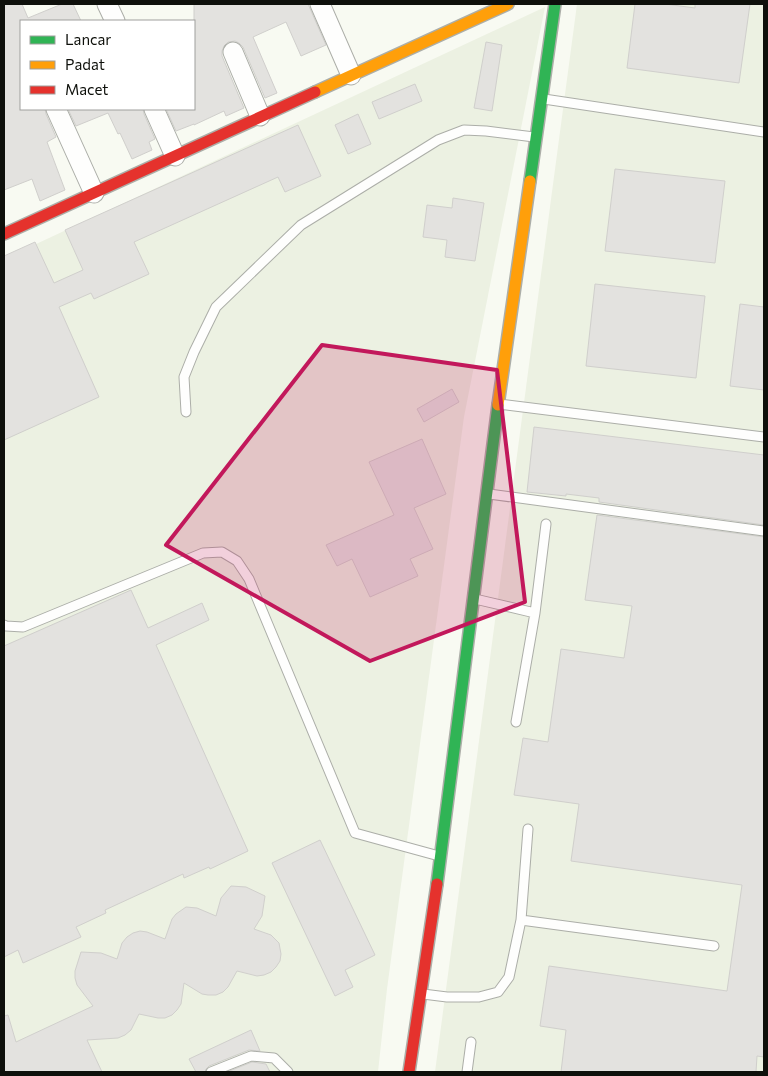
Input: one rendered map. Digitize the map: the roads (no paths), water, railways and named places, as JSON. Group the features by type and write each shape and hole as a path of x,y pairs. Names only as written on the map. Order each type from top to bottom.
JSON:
{"street":[{"path":"107,4 114,20"},
{"path":"320,4 352,75"},
{"path":"4,234 508,4"},
{"path":"409,1072 441,857 498,404 555,4"},
{"path":"232,52 260,116"},
{"path":"56,110 94,193"},
{"path":"154,110 175,156"}],"lane":[{"path":"541,99 764,132"},
{"path":"186,412 184,377 216,307 300,225 438,140 464,130 535,137"},
{"path":"498,404 764,437"},
{"path":"487,494 764,531"},
{"path":"516,722 536,613 546,524"},
{"path":"4,625 23,627 203,552 222,552 237,562 249,579 355,833 441,857"},
{"path":"474,599 536,613"},
{"path":"420,994 479,997 498,992 509,977 521,920 528,828"},
{"path":"521,920 714,946"},
{"path":"467,1072 472,1042"},
{"path":"211,1072 251,1056 274,1058 288,1072"}]}
